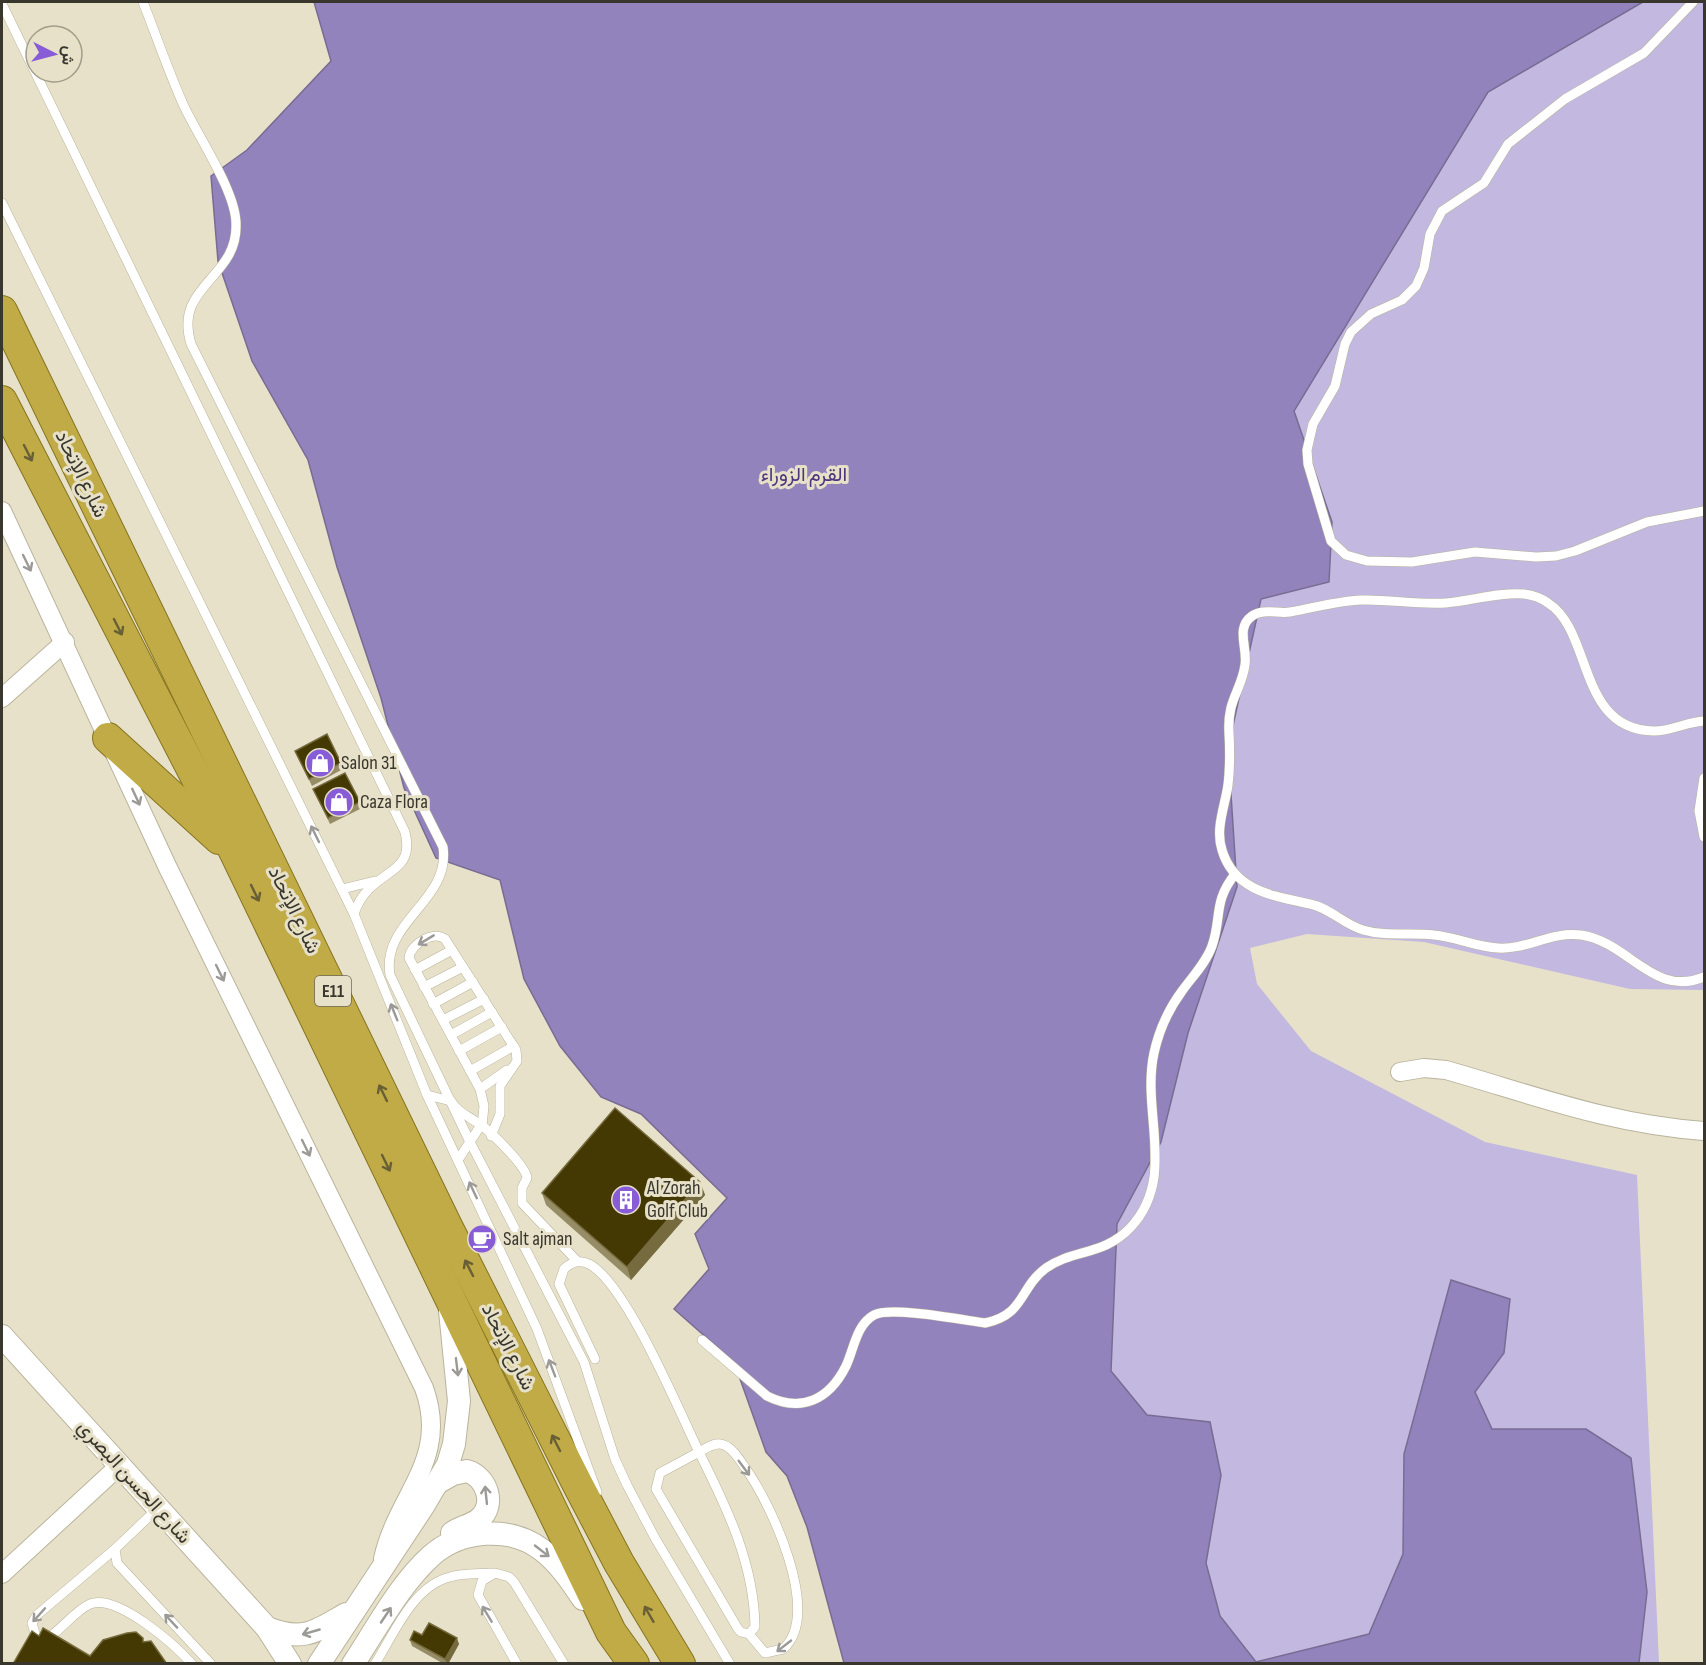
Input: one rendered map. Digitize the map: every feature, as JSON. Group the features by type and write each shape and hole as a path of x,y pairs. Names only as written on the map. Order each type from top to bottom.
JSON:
{"highway":[{"name":"شارع الإتحاد","path":"2,311 447,1226 620,1563 680,1664"},
{"name":"شارع الإتحاد","path":"2,401 235,853 447,1288 611,1632 634,1664"},
{"path":"108,738 235,853"}],"street":[{"path":"2,511 65,642 168,868 402,1341 430,1406 431,1443 426,1461 392,1531 382,1566"},
{"path":"2,698 65,642"},
{"path":"1400,1072 1424,1068 1446,1070 1590,1114 1639,1125 1704,1131"},
{"path":"319,1664 351,1611 437,1483 454,1444 458,1422 459,1378 447,1288"},
{"name":"شارع الحسن البصري","path":"2,1336 267,1628 290,1664"},
{"path":"2,1574 119,1466"},
{"path":"353,1664 405,1588 439,1550 448,1536 478,1520 485,1511 488,1499 482,1480 467,1471 453,1474 437,1483"},
{"path":"439,1550 462,1539 486,1533 531,1543 560,1566 589,1608 611,1632"},
{"path":"267,1628 284,1634 302,1635 319,1631 351,1611"}],"lane":[{"path":"143,2 183,104 230,198 236,221 235,243 227,262 202,286 191,303 187,323 191,344 443,847 444,865 438,882 395,936 388,964 394,984 454,1107 482,1125 527,1172 521,1196 527,1209 577,1262"},
{"path":"1693,2 1644,53 1565,99 1508,144 1484,183 1442,211 1430,234 1424,268 1416,286 1402,300 1360,321 1351,332 1345,344 1335,386 1313,424 1307,450 1308,464 1331,541 1346,555 1367,561 1412,562 1474,552 1536,557 1556,556 1575,551 1647,522 1704,511"},
{"path":"2,4 405,832 408,844 406,857 364,895 354,914"},
{"path":"2,203 354,914 427,1095 537,1329 599,1498"},
{"path":"1704,721 1655,731 1632,727 1619,720 1599,699 1592,687 1564,620 1557,610 1537,597 1513,595 1441,603 1362,600 1293,612 1257,613 1245,624 1244,670 1229,712 1229,771 1219,833 1223,855 1235,874 1269,896 1321,908 1338,920 1368,932 1437,935 1498,948 1523,946 1550,937 1582,936 1612,946 1666,981 1686,983 1704,977"},
{"path":"1704,778 1699,811 1704,837"},
{"path":"702,1340 767,1396 786,1404 807,1404 831,1389 846,1366 860,1329 875,1314 897,1312 985,1323 999,1320 1012,1313 1036,1278 1046,1268 1059,1261 1098,1250 1120,1237 1146,1206 1155,1180 1156,1153 1150,1089 1159,1035 1174,1002 1206,958 1212,945 1222,894 1235,874"},
{"path":"342,889 366,885 382,878"},
{"path":"458,1160 469,1140 482,1125 484,1106 480,1089 409,958 410,951 432,935 443,937 514,1046 517,1055 514,1065 500,1086 500,1113 491,1136"},
{"path":"415,970 452,950"},
{"path":"424,987 463,967"},
{"path":"433,1004 473,982"},
{"path":"442,1020 484,999"},
{"path":"451,1035 492,1012"},
{"path":"459,1051 502,1027"},
{"path":"470,1071 514,1046"},
{"path":"480,1089 514,1065"},
{"path":"427,1095 451,1101"},
{"path":"451,1101 584,1362 615,1459 627,1485 655,1538 730,1664"},
{"path":"595,1359 559,1284 564,1269 577,1262 588,1263 597,1271 627,1308 733,1524 749,1574 755,1627 749,1634"},
{"path":"723,1444 743,1465 772,1514 791,1568 796,1625 790,1643 783,1649 765,1653 749,1634 738,1629 656,1489 660,1473 699,1452 713,1445 723,1444"},
{"path":"158,1508 37,1615 32,1623 33,1641 49,1638 84,1608 100,1602 109,1603 160,1633 192,1664"},
{"path":"602,1509 620,1563"},
{"path":"115,1548 117,1563 211,1664"},
{"path":"375,1664 425,1590 448,1577 495,1573 509,1576 514,1582 564,1664"},
{"path":"495,1573 482,1581 478,1595 517,1664"}],"green space":[{"name":"القرم الزوراء","path":"314,2 1704,2 1704,990 1630,989 1424,942 1307,934 1250,948 1257,984 1311,1051 1485,1142 1637,1175 1659,1663 844,1663 807,1527 787,1476 766,1452 734,1362 674,1309 709,1269 695,1234 727,1198 641,1114 601,1097 560,1046 524,979 500,880 436,858 404,788 381,698 337,567 308,460 252,361 218,261 211,176 247,150 331,61"}],"shaded area":[{"name":"القرم الزوراء","path":"314,2 1643,2 1488,92 1294,411 1332,522 1329,582 1261,599 1228,748 1237,887 1188,1033 1161,1142 1117,1224 1111,1371 1147,1415 1210,1422 1221,1475 1206,1563 1220,1616 1256,1662 1369,1634 1403,1554 1404,1454 1451,1280 1510,1299 1504,1353 1475,1392 1492,1429 1586,1429 1631,1458 1647,1592 1639,1663 844,1663 807,1527 787,1476 766,1452 734,1362 674,1309 709,1269 695,1234 727,1198 641,1114 601,1097 560,1046 524,979 500,880 436,858 404,788 381,698 337,567 308,460 252,361 218,261 211,176 247,150 331,61"}],"building":[{"name":"Salon 31","path":"327,734 341,763 309,779 295,751"},
{"name":"Caza Flora","path":"345,773 360,802 328,818 313,789"},
{"name":"Al Zorah Golf Club","path":"615,1108 700,1182 627,1267 542,1193"},
{"path":"429,1623 457,1638 445,1659 410,1640 414,1631 422,1635"},
{"path":"43,1628 90,1656 103,1640 136,1632 143,1638 143,1642 151,1641 167,1664 13,1664 32,1631 39,1636"}],"place":[{"name":"Salon 31","path":"320,763"},
{"name":"Caza Flora","path":"339,802"},
{"name":"Al Zorah Golf Club","path":"626,1200"},
{"name":"Salt ajman","path":"482,1239"}]}
